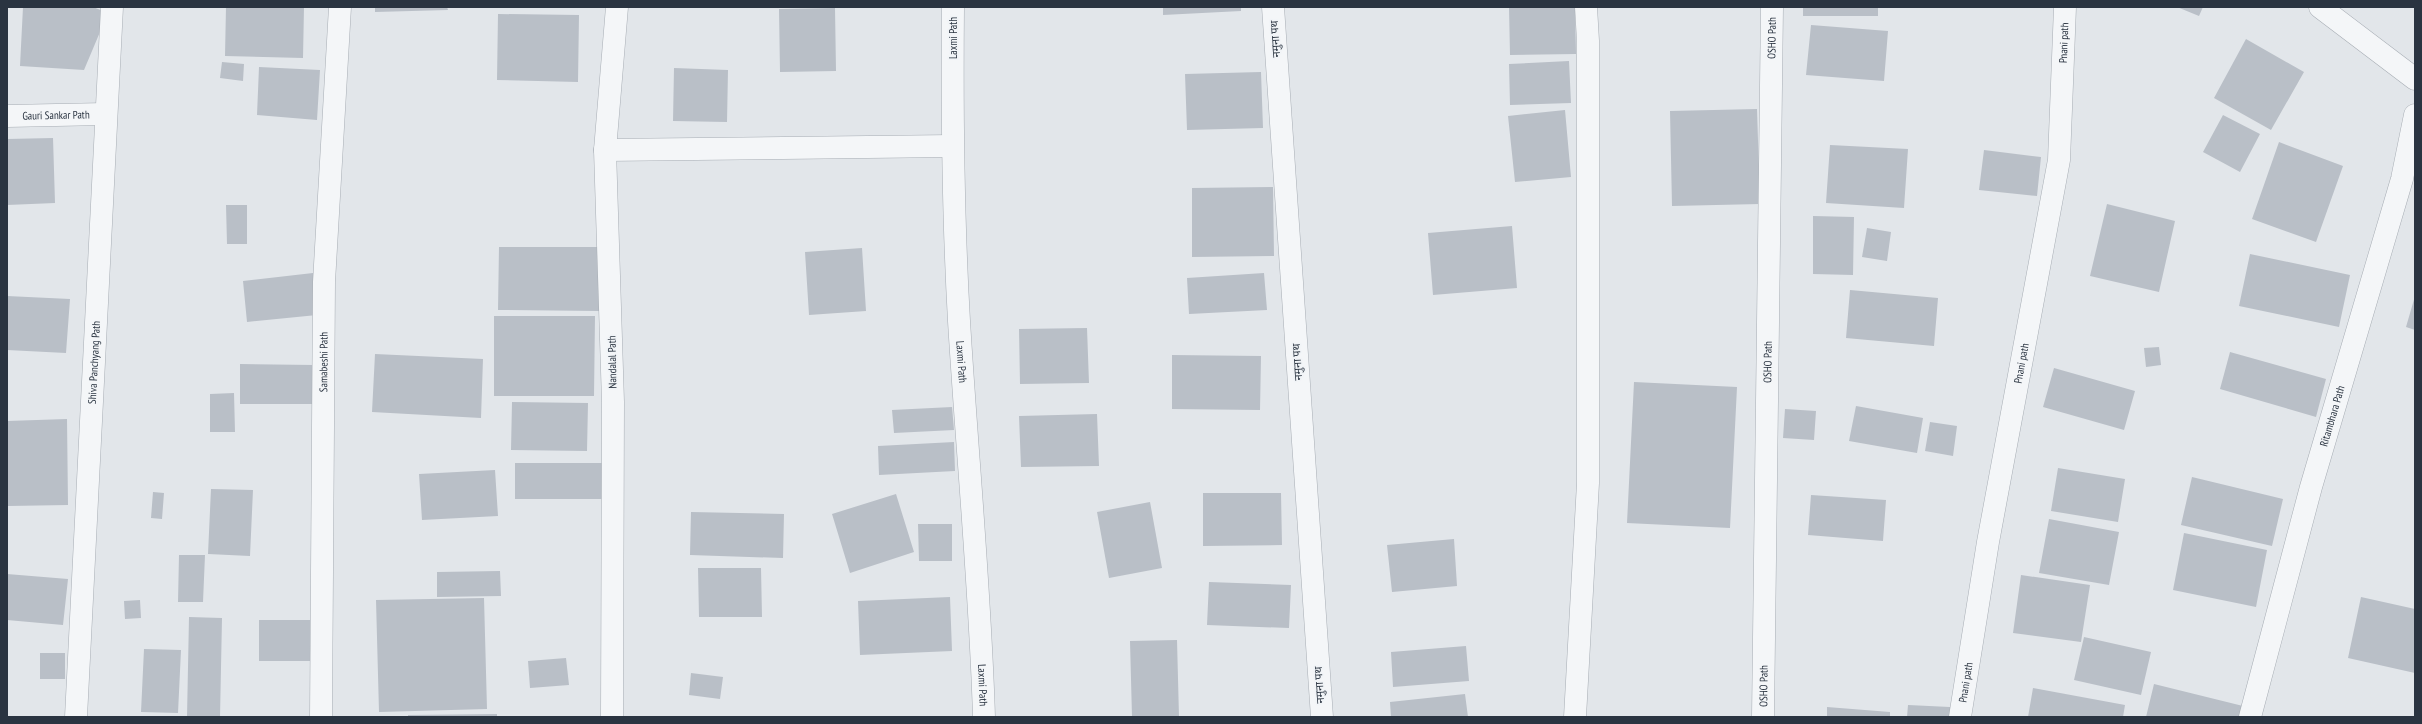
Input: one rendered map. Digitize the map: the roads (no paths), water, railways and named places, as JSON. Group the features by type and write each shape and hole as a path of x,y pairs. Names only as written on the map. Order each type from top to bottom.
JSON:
{"street":[{"name":"Shiva Panchyang Path","path":"76,717 105,114 112,7"},
{"name":"Samabeshi Path","path":"321,717 324,282 340,7"},
{"name":"Nandalal Path","path":"612,717 613,402 605,150 617,7"},
{"name":"Laxmi Path","path":"953,7 952,146 959,320 982,645 984,717"},
{"name":"नमुना पथ","path":"1273,7 1322,717"},
{"path":"1575,717 1588,483 1588,48 1586,7"},
{"name":"OSHO Path","path":"1763,717 1772,7"},
{"name":"Pnani path","path":"1960,717 1988,542 2059,160 2064,7"},
{"path":"2320,7 2415,79"},
{"name":"Gauri Sankar Path","path":"7,116 105,114"},
{"name":"Ritambhara Path","path":"2250,717 2311,487 2402,179 2415,115"},
{"path":"605,150 952,146"}]}
